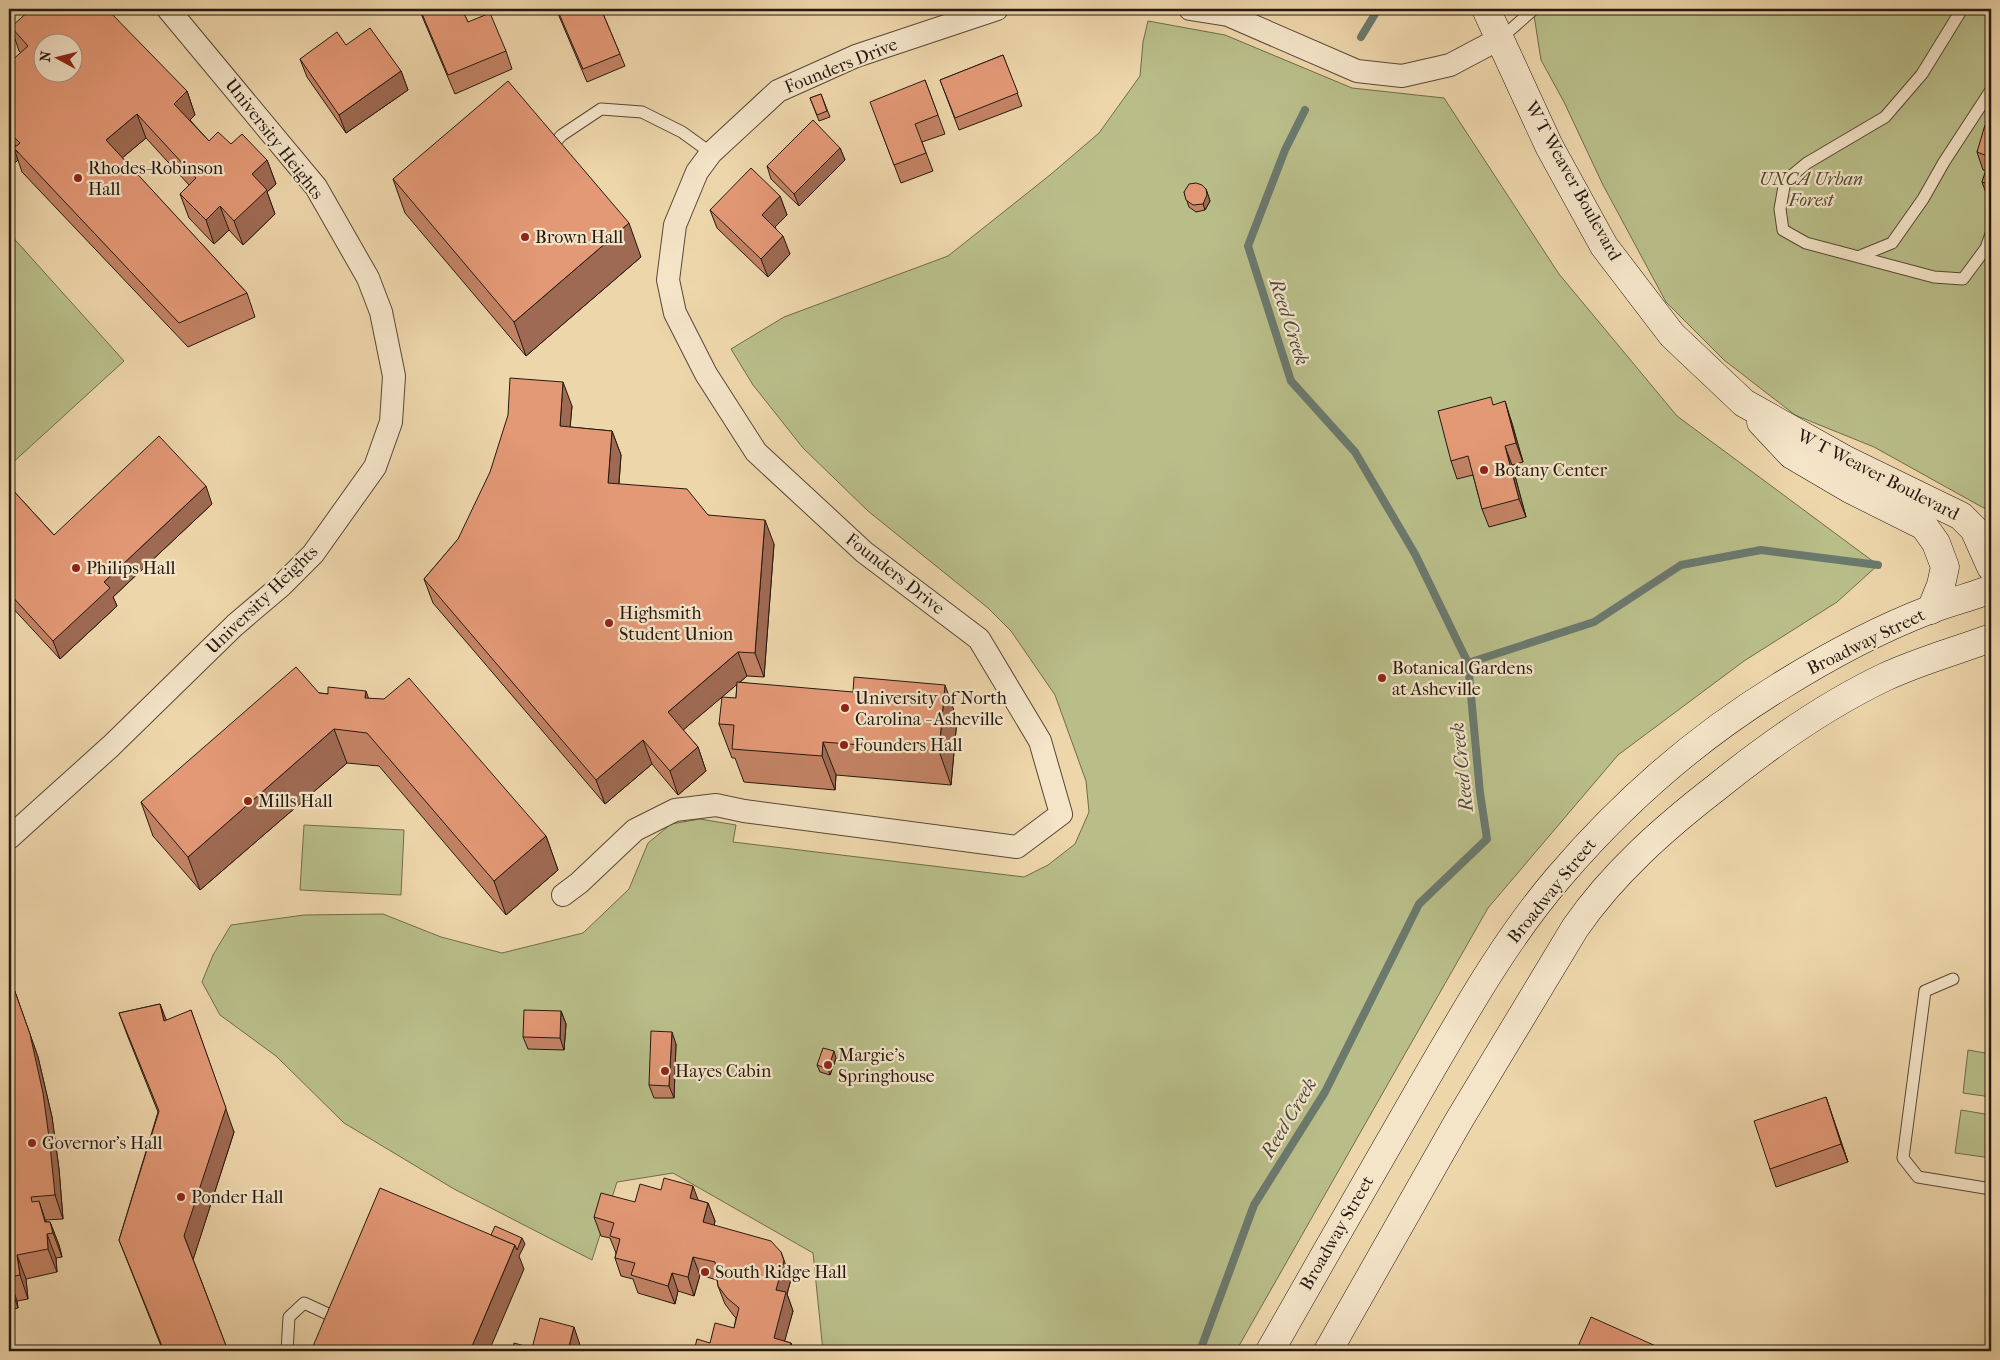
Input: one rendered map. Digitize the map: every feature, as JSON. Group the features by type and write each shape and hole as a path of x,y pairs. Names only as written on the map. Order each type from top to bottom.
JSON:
{"main road":[{"name":"W T Weaver Boulevard","path":"1486,9 1549,146 1604,246 1672,335 1744,403 1792,455 1850,489 1924,526 1936,543 1944,567 1941,585 1931,610"},
{"name":"W T Weaver Boulevard","path":"1744,403 1844,459 1961,516 1974,529 1986,550 1991,567"},
{"name":"Broadway Street","path":"1270,1351 1463,1016 1513,937 1558,878 1624,807 1674,763 1730,719 1779,687 1889,627 1931,610 1991,590"},
{"path":"1328,1351 1458,1122 1575,928 1594,900 1627,865 1684,813 1747,762 1818,713 1886,677 1991,638"}],"street":[{"name":"University Heights","path":"9,838 111,746 228,632 282,585 312,554 375,467 391,422 394,376 381,312 368,278 316,188 168,9"},
{"name":"Founders Drive","path":"564,895 635,830 675,810 716,805 754,812 1017,847 1061,814 1040,741 979,639 864,552 756,452 706,374 675,313 668,280 675,225 697,172 711,153 778,91 856,56 997,9"},
{"path":"1190,9 1228,15 1357,71 1402,76 1450,65 1499,39"}],"lane":[{"path":"1499,39 1534,9"},
{"path":"1962,9 1922,74 1885,117 1807,163 1785,181 1780,209 1783,230 1806,243 1934,277 1963,279 1986,248 1991,234"},
{"path":"1860,256 1892,243 1923,199 1944,162 1991,90"},
{"path":"549,148 562,135 601,109 642,112 682,132 711,153"},
{"path":"1953,979 1925,991 1903,1158 1918,1177 1991,1189"},
{"path":"287,1351 289,1317 304,1303 343,1321"}],"green space":[{"name":"UNCA Urban Forest","path":"1533,9 1991,9 1991,512 1874,447 1795,415 1724,360 1666,302 1603,185 1564,102 1541,60"},
{"name":"Botanical Gardens at Asheville","path":"1148,21 1225,35 1352,88 1444,98 1559,274 1677,416 1878,565 1837,602 1744,661 1618,755 1488,908 1236,1351 823,1351 813,1253 673,1173 617,1182 592,1260 454,1189 344,1123 276,1056 220,1015 202,982 213,955 231,925 304,915 383,914 441,937 502,953 583,933 629,889 648,843 671,824 700,819 736,825 733,842 1024,877 1048,865 1075,844 1089,812 1086,781 1055,695 1011,631 988,608 868,511 803,448 753,385 731,349 784,317 948,256 1050,175 1099,133 1140,76 1143,42"},
{"path":"9,233 124,361 9,466"},
{"path":"304,825 404,830 401,895 300,890"},
{"path":"1968,1050 1991,1054 1991,1097 1963,1093"},
{"path":"1961,1110 1991,1115 1991,1158 1955,1153"}],"building":[{"name":"Rhodes-Robinson Hall","path":"31,9 107,9 187,91 174,104 209,141 218,132 231,144 242,134 267,160 252,174 267,190 234,221 220,206 206,220 180,194 196,178 137,114 106,140 247,293 179,323 14,148 20,143 11,134 9,136 9,63 28,46 11,27"},
{"path":"420,9 462,9 468,22 490,13 506,51 448,75"},
{"path":"557,9 601,9 620,54 583,69"},
{"path":"370,28 401,71 339,115 300,59 337,32 346,45"},
{"path":"1003,55 1018,93 955,118 940,80"},
{"path":"925,80 938,115 915,124 926,153 894,165 870,102"},
{"name":"Brown Hall","path":"508,81 629,223 514,322 393,179"},
{"path":"821,94 827,111 817,115 810,98"},
{"path":"813,120 840,148 794,194 767,166"},
{"path":"1991,121 1991,185 1982,182 1990,157 1977,152 1985,125"},
{"path":"751,168 780,196 762,215 783,236 761,259 710,210"},
{"path":"1196,183 1206,189 1207,195 1203,204 1193,205 1186,200 1184,192 1189,184"},
{"name":"Highsmith Student Union","path":"510,378 563,382 560,426 612,431 608,483 687,489 708,515 765,520 755,653 738,652 668,712 698,747 670,771 643,740 596,780 424,579 458,539 490,472 508,415"},
{"name":"Botany Center","path":"1491,397 1493,405 1505,401 1516,443 1505,446 1519,499 1482,509 1468,456 1451,461 1438,411"},
{"name":"Philips Hall","path":"159,436 206,486 104,582 110,588 53,641 9,593 9,486 54,535"},
{"path":"296,667 319,693 328,694 328,687 366,691 365,698 384,699 409,678 546,836 494,881 367,733 334,729 188,857 141,802"},
{"path":"854,677 945,685 939,751 823,742 822,756 732,749 734,725 719,724 722,697 736,698 737,682 853,692"},
{"name":"Governor's Hall","path":"9,975 30,1034 43,1093 55,1195 31,1197 32,1202 39,1201 45,1222 50,1222 53,1233 47,1234 48,1249 17,1255 20,1275 9,1277"},
{"name":"Ponder Hall","path":"160,1004 164,1021 191,1010 226,1108 184,1236 228,1351 164,1351 119,1240 159,1111 119,1013"},
{"path":"524,1010 561,1011 560,1038 523,1037"},
{"path":"651,1031 672,1032 669,1086 649,1085"},
{"path":"823,1048 834,1051 828,1069 817,1065"},
{"path":"1826,1097 1841,1144 1770,1169 1754,1121"},
{"name":"South Ridge Hall","path":"664,1178 693,1186 690,1198 708,1203 703,1222 771,1241 781,1252 784,1261 776,1290 786,1292 774,1338 791,1343 789,1351 694,1351 697,1339 710,1343 715,1323 734,1328 739,1308 727,1298 718,1286 715,1262 693,1257 688,1277 672,1273 668,1286 631,1275 635,1263 615,1258 620,1239 610,1236 614,1223 594,1217 601,1193 635,1202 640,1184 661,1190"},
{"path":"380,1188 515,1245 470,1351 311,1351"},
{"path":"495,1226 522,1238 517,1250 515,1245 491,1235"},
{"path":"1591,1317 1667,1351 1576,1351"},
{"path":"540,1318 574,1327 568,1350 573,1351 512,1351 514,1343 532,1348"}],"waterway":[{"name":"Reed Creek","path":"1361,37 1378,9"},
{"name":"Reed Creek","path":"1200,1351 1254,1205 1325,1092 1419,904 1487,839 1480,793 1468,663 1415,554 1355,452 1291,381 1248,246 1285,150 1305,110"},
{"path":"1468,663 1594,622 1681,565 1761,550 1878,565"}],"place":[{"name":"Rhodes-Robinson Hall","path":"78,178"},
{"name":"Brown Hall","path":"525,237"},
{"name":"Botany Center","path":"1484,470"},
{"name":"Philips Hall","path":"76,568"},
{"name":"Highsmith Student Union","path":"609,623"},
{"name":"Botanical Gardens at Asheville","path":"1382,678"},
{"name":"University of North Carolina - Asheville","path":"845,708"},
{"name":"Founders Hall","path":"844,745"},
{"name":"Mills Hall","path":"248,801"},
{"name":"Margie's Springhouse","path":"828,1065"},
{"name":"Hayes Cabin","path":"665,1071"},
{"name":"Governor's Hall","path":"32,1143"},
{"name":"Ponder Hall","path":"181,1197"},
{"name":"South Ridge Hall","path":"705,1272"}]}
